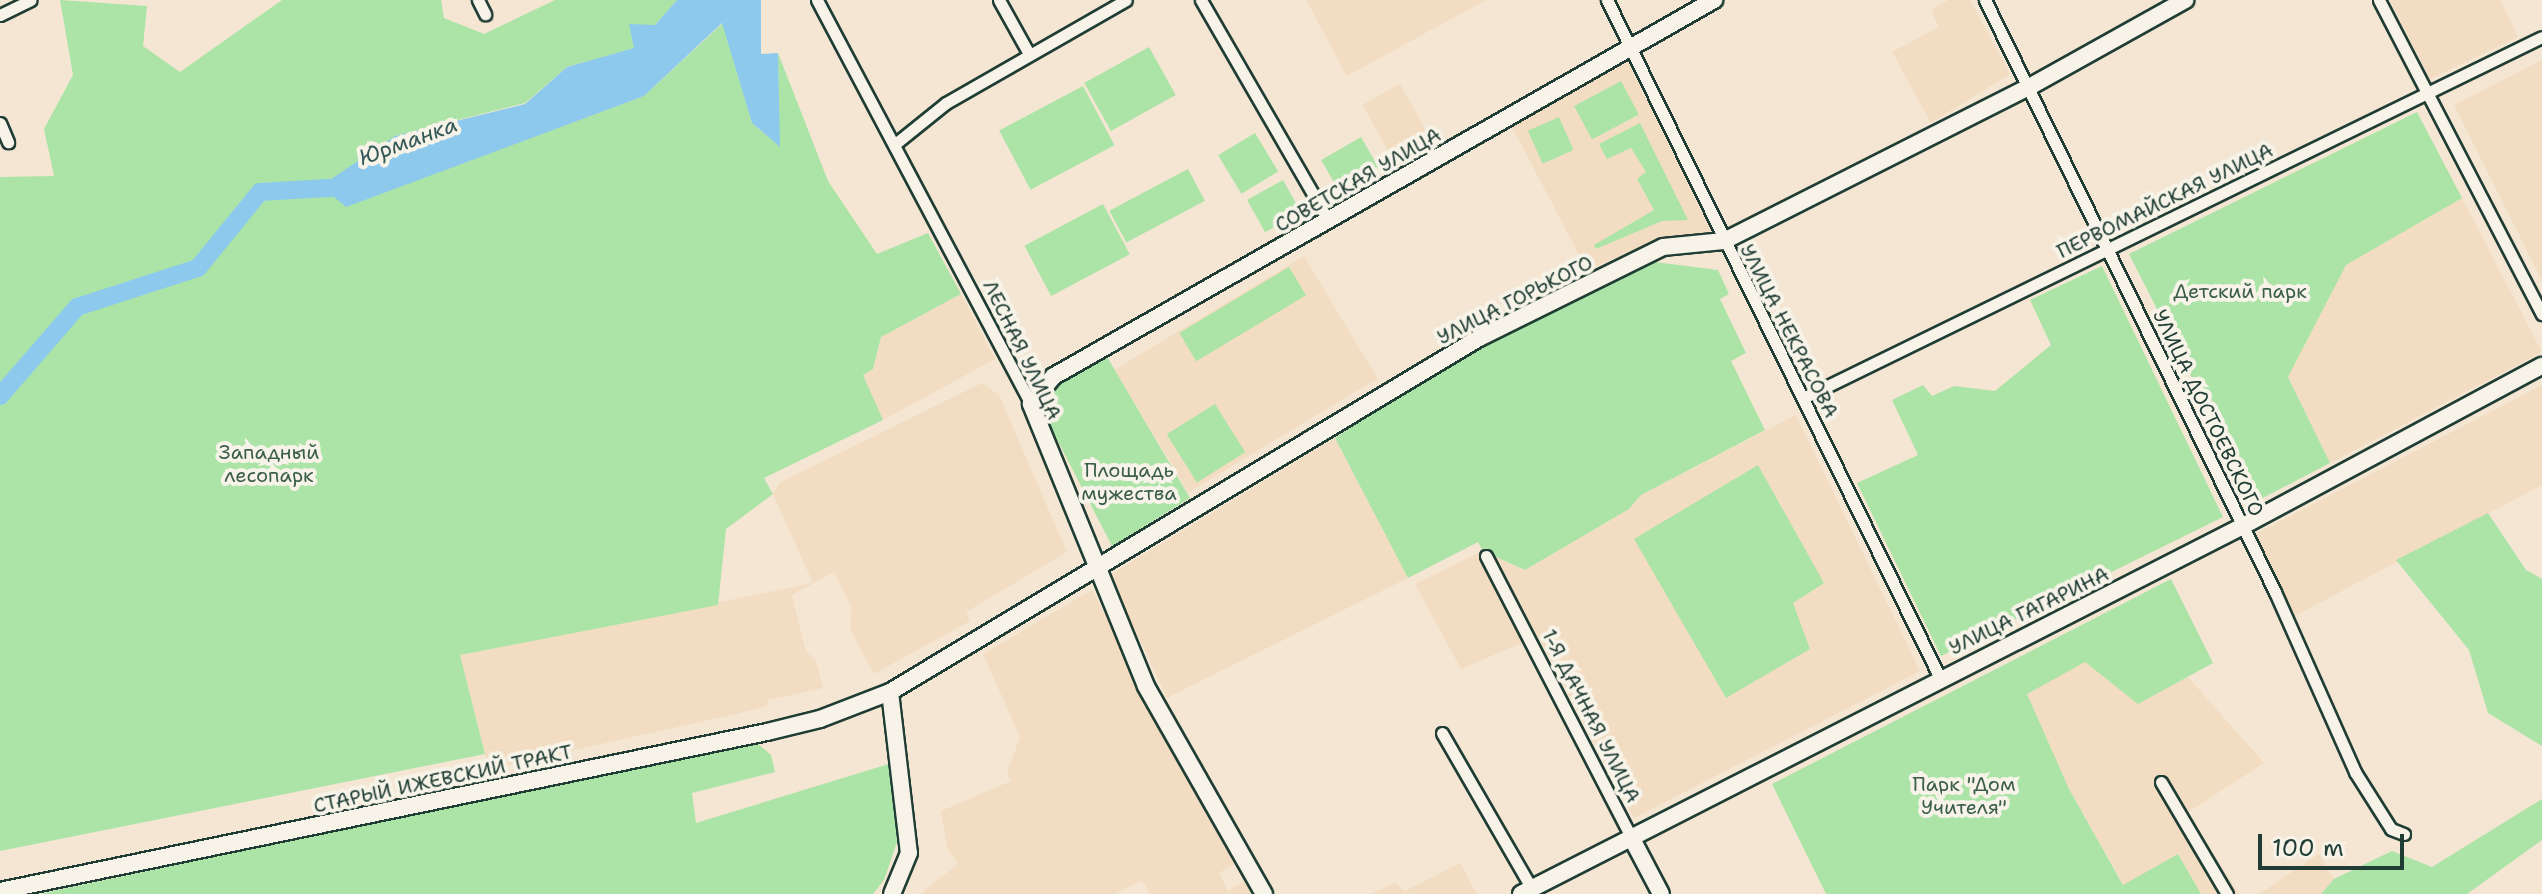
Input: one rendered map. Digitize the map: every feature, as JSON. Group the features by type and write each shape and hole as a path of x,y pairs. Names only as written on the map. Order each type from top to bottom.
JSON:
{"street":[{"path":"0,15 31,0"},
{"path":"478,0 485,14"},
{"name":"ЛЕСНАЯ УЛИЦА","path":"817,0 1031,404 1093,553 1095,570 1146,686 1264,894"},
{"path":"999,0 1029,54"},
{"path":"895,144 946,103 1126,0"},
{"path":"1201,0 1328,220"},
{"name":"УЛИЦА НЕКРАСОВА","path":"1607,0 1940,678"},
{"name":"СОВЕТСКАЯ УЛИЦА","path":"1031,404 1054,376 1714,0"},
{"name":"УЛИЦА ДОСТОЕВСКОГО","path":"1985,0 2243,526 2355,772 2391,829 2404,834"},
{"name":"УЛИЦА ГОРЬКОГО","path":"890,692 1479,338 1663,247 1724,241 2029,87 2185,0"},
{"path":"2379,0 2542,314"},
{"name":"ПЕРВОМАЙСКАЯ УЛИЦА","path":"1803,398 2542,37"},
{"path":"0,123 8,142"},
{"name":"УЛИЦА ГАГАРИНА","path":"1442,733 1526,891 2243,526 2542,366"},
{"name":"1-Я ДАЧНАЯ УЛИЦА","path":"1486,556 1661,894"},
{"path":"890,692 909,853 892,894"},
{"name":"СТАРЫЙ ИЖЕВСКИЙ ТРАКТ","path":"0,891 767,732 820,719 890,692"},
{"path":"2161,782 2227,894"}],"shaded area":[{"path":"1306,0 1486,0 1347,76"},
{"path":"1948,0 1970,0 2010,74 1931,123 1892,52 1939,27 1931,10"},
{"path":"2390,0 2500,0 2518,37 2430,79"},
{"path":"2542,60 2542,281 2454,105"},
{"path":"1628,62 1712,233 1654,242 1587,270 1511,125"},
{"path":"1400,84 1435,148 1398,169 1362,105"},
{"path":"2462,198 2542,352 2330,463 2288,377 2346,264"},
{"path":"1304,256 1378,379 1188,492 1115,370"},
{"path":"961,294 995,359 883,420 863,375 873,369 881,337"},
{"path":"982,383 999,395 1067,552 966,612 970,621 874,674 850,629 851,606 834,572 792,595 806,651 816,661 823,688 768,700 767,706 732,715 489,769 460,655 813,583 773,494 779,483"},
{"path":"2542,385 2542,485 2293,617 2250,537"},
{"path":"1796,415 1920,671 1634,818 1538,636 1461,669 1415,584 1483,551 1525,570 1629,509 1641,495"},
{"path":"1335,438 1408,578 1167,698 1110,575"},
{"path":"1092,590 1238,862 1219,873 1228,891 1248,879 1256,894 1150,894 1142,880 1115,894 920,894 958,864 947,847 941,811 1011,781 1007,773 1020,737 983,654"},
{"path":"2085,661 2138,703 2188,677 2264,763 2187,813 2239,894 2201,894 2178,854 2124,885 2069,789 2027,694"},
{"path":"2319,854 2334,879 2321,894 2259,894"},
{"path":"1460,863 1477,894 1371,894 1395,883 1405,891"}],"green space":[{"name":"Западный лесопарк","path":"60,0 147,6 143,46 180,72 282,0 441,0 444,18 484,34 555,0 677,0 635,48 567,67 525,103 395,136 346,206 644,96 723,23 752,123 779,146 778,53 828,181 877,254 928,233 961,294 881,337 873,369 863,375 883,420 764,478 773,494 726,529 718,605 460,655 485,754 0,851 0,177 54,176 44,129 73,75"},
{"path":"1149,47 1176,95 1111,131 1084,83"},
{"path":"1621,81 1639,115 1592,139 1574,106"},
{"path":"1083,86 1114,145 1031,190 999,131"},
{"name":"Детский парк","path":"2417,112 2462,198 2346,265 2288,377 2330,463 2255,502 2129,254"},
{"path":"1559,117 1574,150 1543,164 1528,131"},
{"path":"1640,123 1688,220 1662,221 1596,249 1594,245 1654,210 1637,179 1646,172 1631,148 1607,159 1599,144"},
{"path":"1255,133 1278,172 1241,194 1218,155"},
{"path":"1361,137 1378,166 1338,189 1321,160"},
{"path":"1188,169 1205,201 1126,243 1109,211"},
{"path":"1283,180 1301,212 1265,232 1247,200"},
{"path":"1103,204 1130,254 1051,296 1024,246"},
{"path":"1647,261 1718,270 1729,294 1720,299 1746,353 1731,361 1765,430 1641,495 1629,509 1525,570 1483,551 1478,542 1408,578 1335,438 1448,362"},
{"path":"2102,266 2223,517 1941,656 1857,483 1918,455 1892,400 1923,385 1932,396 1954,386 1995,391 2051,345 2030,300"},
{"path":"1289,267 1306,295 1196,361 1179,333"},
{"name":"Площадь мужества","path":"1106,355 1190,498 1112,546 1047,420 1046,401 1056,382"},
{"path":"1215,404 1245,452 1197,483 1167,434"},
{"path":"1758,465 1824,583 1793,603 1810,649 1726,698 1634,539"},
{"path":"2488,513 2526,570 2542,579 2542,746 2488,713 2469,650 2396,560"},
{"name":"Парк \"Дом Учителя\"","path":"2171,579 2213,663 2138,704 2085,662 2027,694 2069,789 2123,885 2178,854 2201,894 1826,894 1772,784"},
{"path":"757,743 771,755 775,772 692,793 696,823 892,763 897,842 884,880 873,894 39,894"},
{"path":"2542,799 2542,840 2467,894 2321,894 2334,879 2392,851 2432,867"}],"water":[{"path":"677,0 761,0 761,54 778,53 780,147 752,123 722,23 644,96 346,207 321,186 395,136 525,104 567,67 634,48 629,24 655,25"}],"waterway":[{"name":"Юрманка","path":"0,396 77,307 198,268 260,192 346,187"}]}
